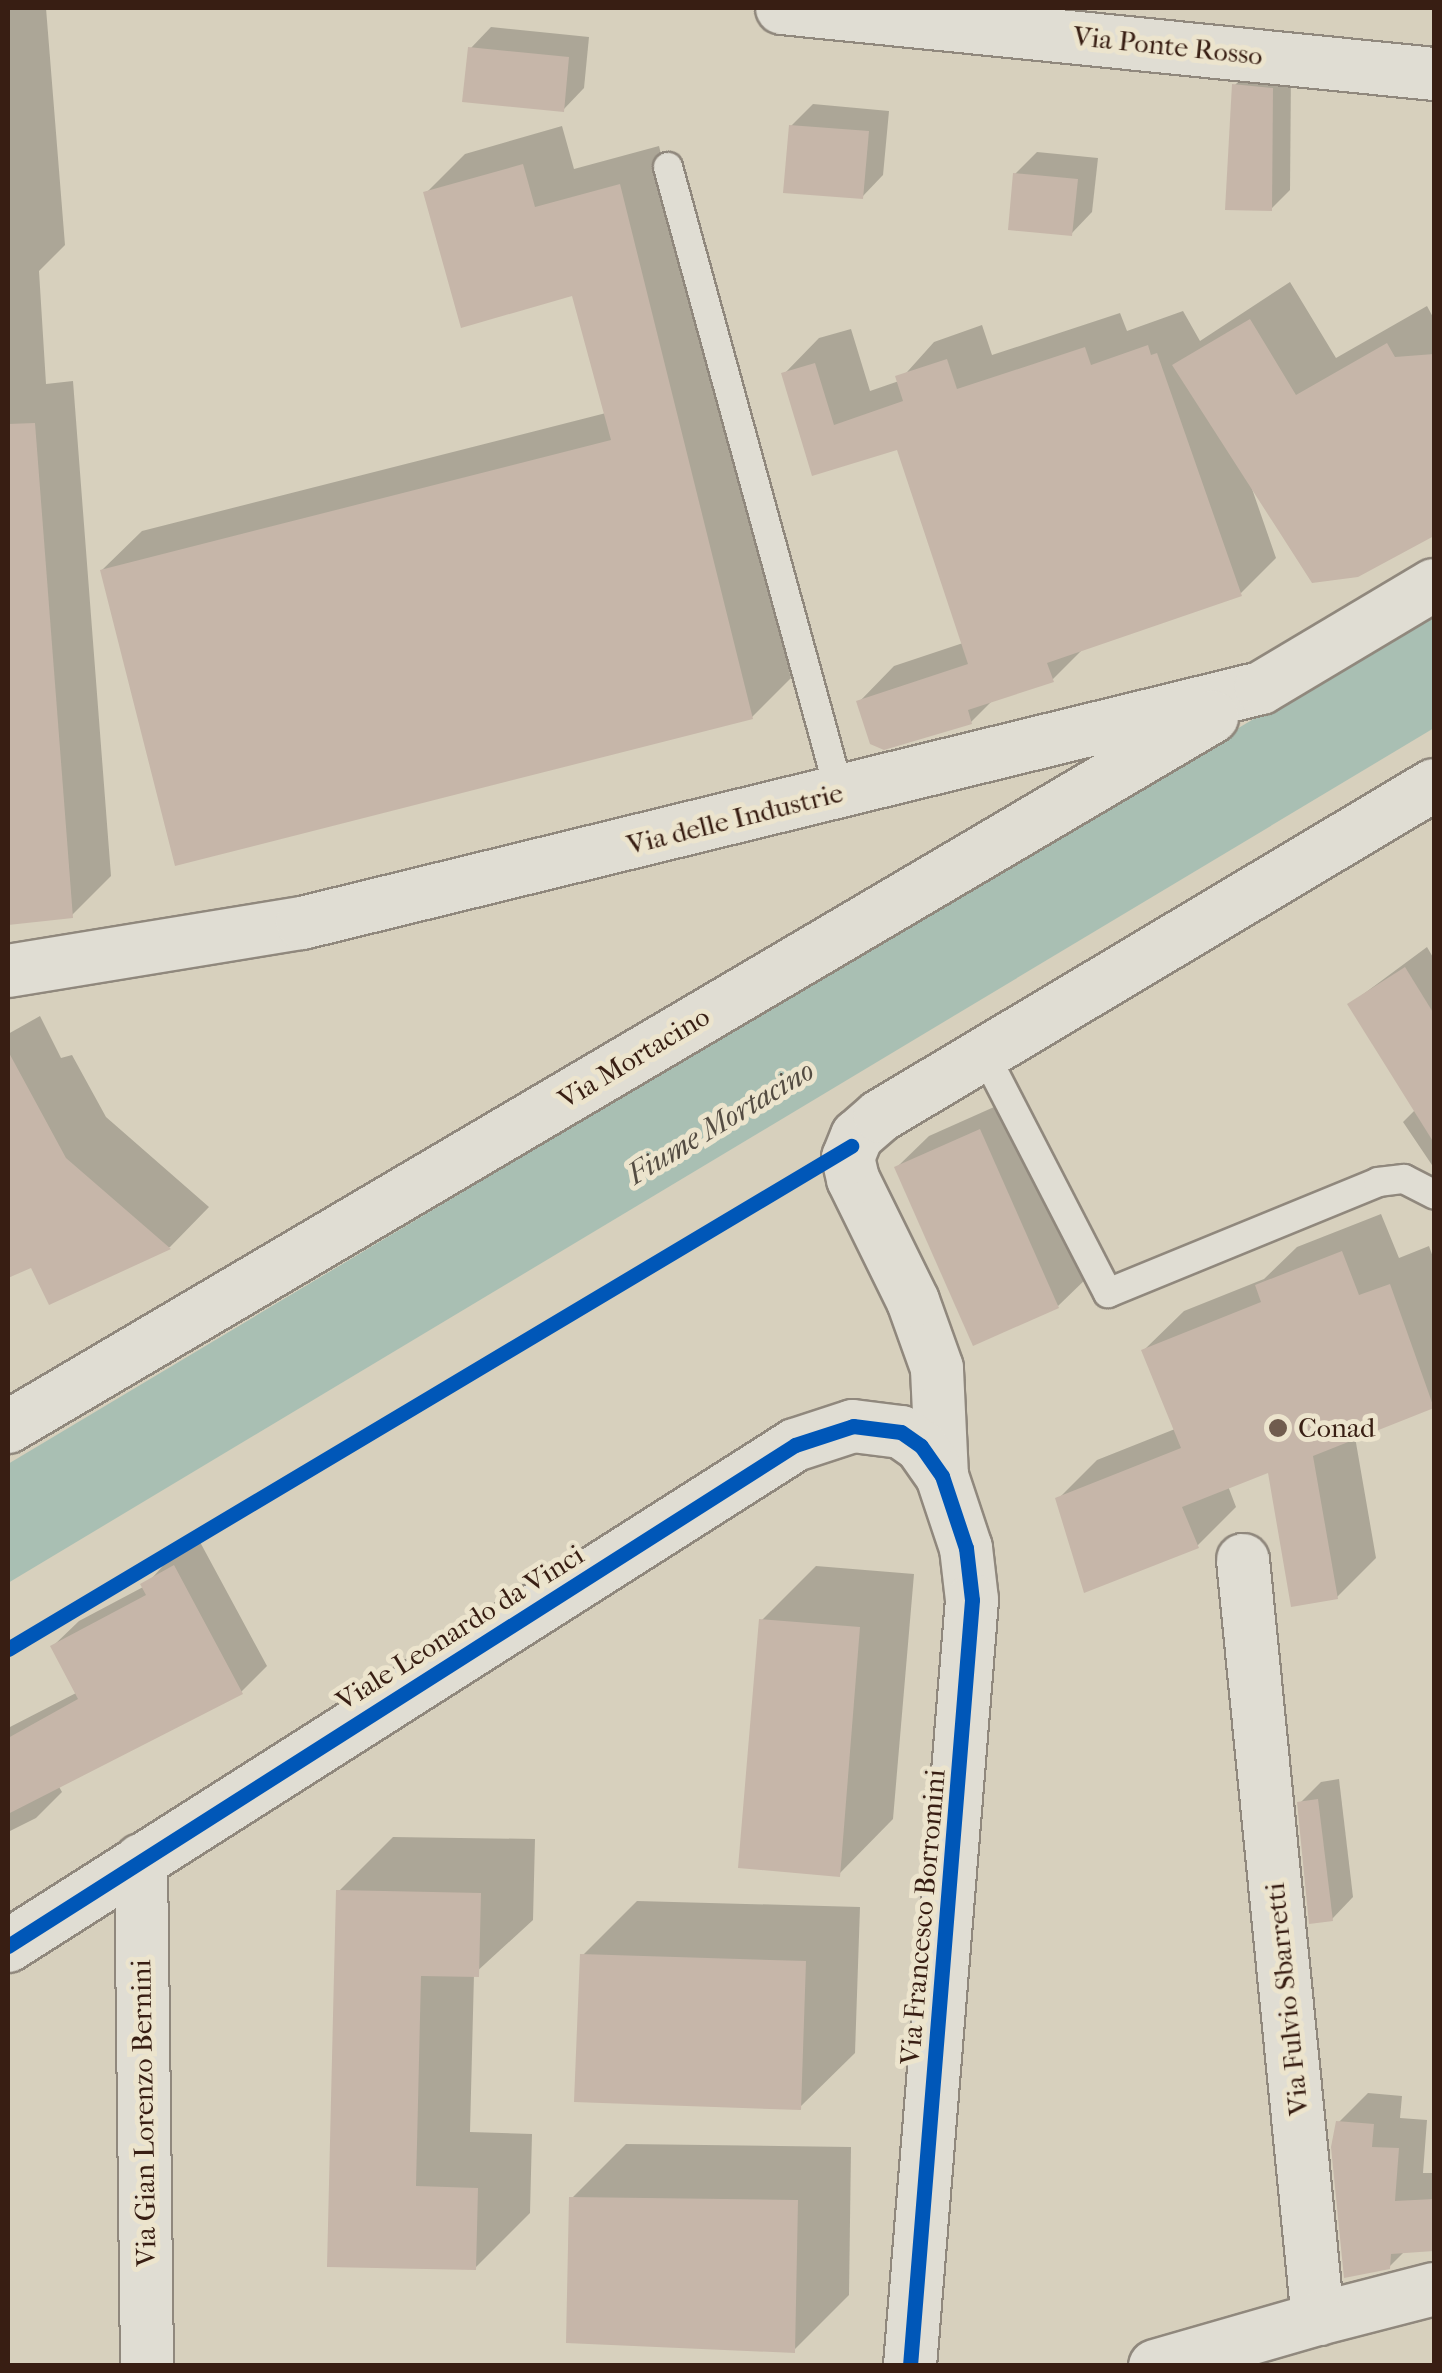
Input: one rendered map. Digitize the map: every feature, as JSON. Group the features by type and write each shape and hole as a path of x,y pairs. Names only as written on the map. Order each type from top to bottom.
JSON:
{"street":[{"name":"Via Ponte Rosso","path":"782,8 1434,74"},
{"name":"Via delle Industrie","path":"8,971 302,923 1261,688 1434,585"},
{"name":"Via Mortacino","path":"8,1428 1261,688"},
{"path":"942,1476 942,1393 932,1350 848,1158 868,1124 1434,786"},
{"name":"Viale Leonardo da Vinci","path":"8,1946 795,1444 853,1426 890,1429 921,1446 942,1476"},
{"name":"Via Francesco Borromini","path":"910,2366 972,1629 968,1560 942,1476"},
{"name":"Via Fulvio Sbarretti","path":"1243,1560 1318,2319"},
{"name":"Via Gian Lorenzo Bernini","path":"141,1860 146,2366"},
{"path":"1155,2366 1434,2289"}],"lane":[{"path":"668,167 840,794"},
{"path":"985,1055 1108,1293 1378,1182 1404,1179 1434,1194"}],"water":[{"name":"Fiume Mortacino","path":"1434,611 1434,728 8,1583 8,1464"}],"building":[{"path":"468,47 569,57 564,112 462,102"},
{"path":"1232,84 1273,88 1272,211 1225,210"},
{"path":"789,125 869,131 863,199 783,193"},
{"path":"523,164 535,207 620,184 753,719 175,866 100,570 611,440 572,296 461,328 423,192"},
{"path":"1013,173 1078,179 1072,236 1008,230"},
{"path":"1250,319 1296,395 1387,343 1395,357 1434,354 1434,536 1358,577 1312,583 1172,365"},
{"path":"1148,345 1151,355 1157,353 1242,596 1047,663 1054,682 968,710 972,724 884,750 870,744 856,701 968,664 897,450 812,476 781,373 815,363 834,425 903,401 895,376 947,359 957,389 1085,347 1091,365"},
{"path":"35,423 73,918 8,925 8,424"},
{"path":"1405,967 1434,1014 1434,1143 1347,1004"},
{"path":"8,1051 66,1158 171,1249 49,1305 31,1268 8,1278"},
{"path":"980,1129 1059,1308 973,1346 894,1167"},
{"name":"Conad","path":"1342,1251 1359,1295 1390,1284 1434,1408 1313,1456 1338,1599 1291,1607 1268,1473 1182,1507 1199,1548 1084,1593 1055,1498 1181,1448 1141,1350 1261,1302 1255,1285"},
{"path":"174,1565 243,1694 8,1814 8,1738 78,1699 50,1646 146,1595 140,1584"},
{"path":"759,1619 860,1627 840,1877 738,1868"},
{"path":"1318,1799 1333,1921 1309,1924 1297,1802"},
{"path":"336,1890 481,1893 479,1977 421,1976 416,2186 478,2188 476,2270 327,2267"},
{"path":"580,1954 806,1961 801,2110 574,2102"},
{"path":"1336,2121 1374,2124 1372,2147 1399,2148 1395,2201 1434,2199 1434,2251 1391,2254 1390,2269 1344,2278 1331,2147"},
{"path":"569,2197 798,2200 795,2353 566,2343"}],"cycle path":[{"path":"8,1649 851,1146"},
{"path":"8,1946 795,1445 853,1426 901,1432 921,1446 942,1476 966,1548 972,1600 910,2366"}],"place":[{"name":"Conad","path":"1278,1428"}]}
